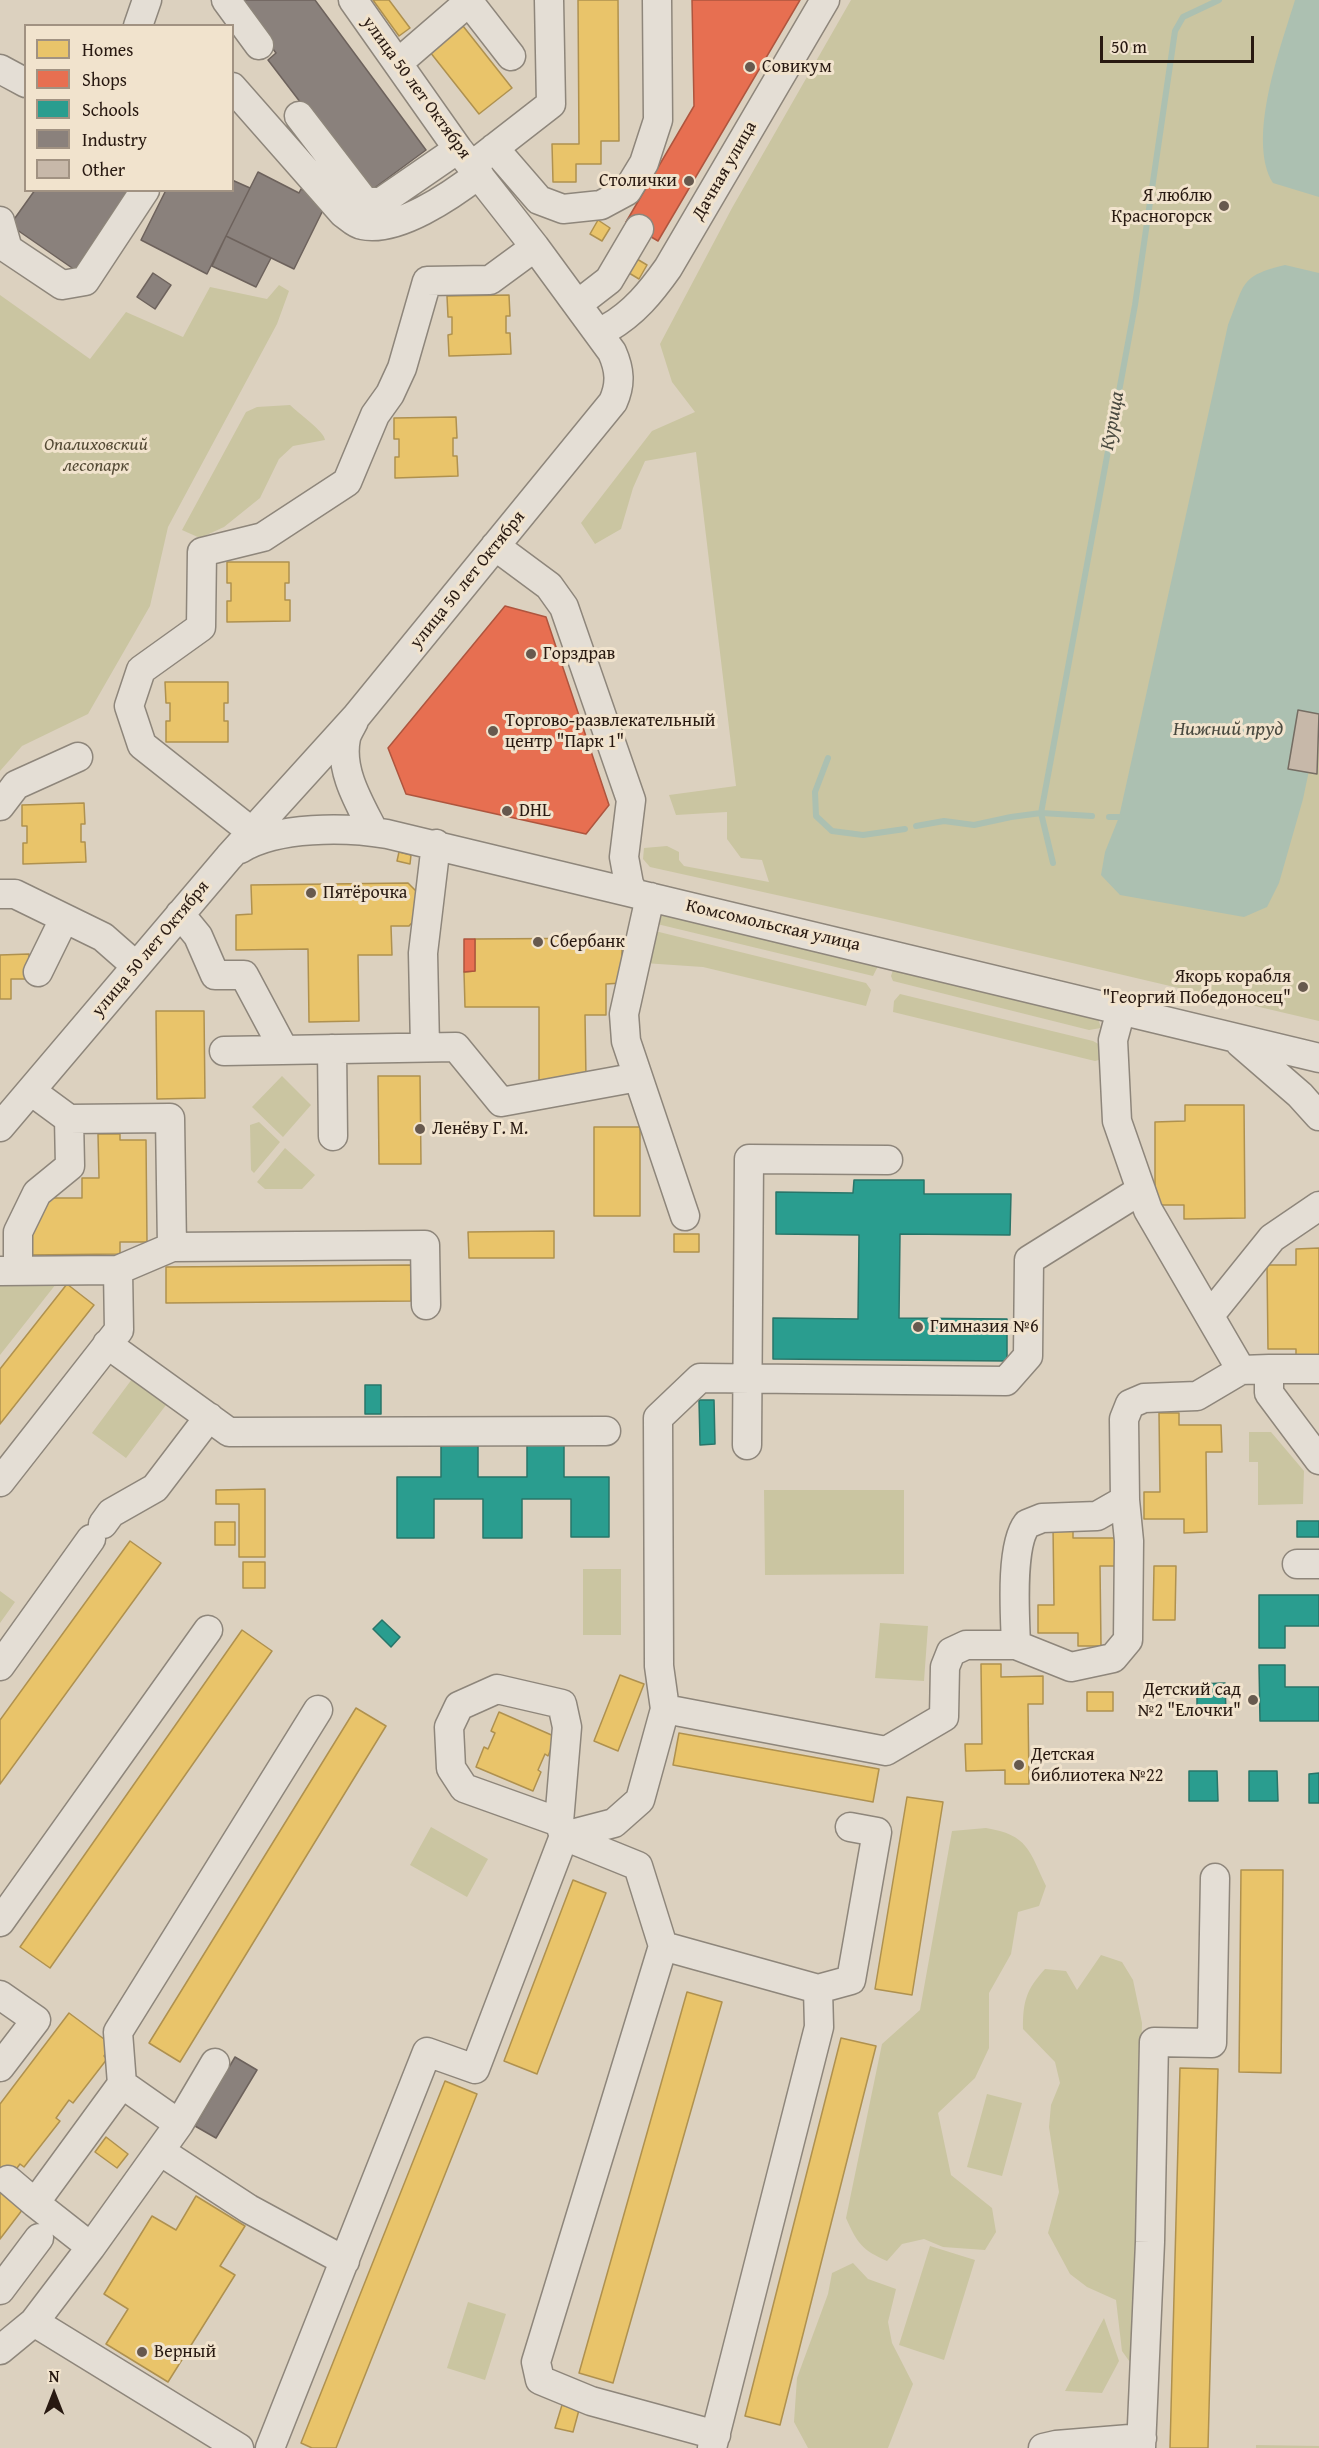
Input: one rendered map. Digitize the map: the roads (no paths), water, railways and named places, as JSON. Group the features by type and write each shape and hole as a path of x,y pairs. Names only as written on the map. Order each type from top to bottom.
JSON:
{"street":[{"path":"226,0 259,45"},
{"name":"улица 50 лет Октября","path":"3,1118 31,1091 229,857 355,718 613,402 619,390 618,366 586,298 535,247 469,163 353,0"},
{"path":"299,116 365,202 381,202 469,163 494,148 551,104 549,0"},
{"path":"494,148 539,200 563,209 601,205 627,191 644,163 658,120 657,0"},
{"name":"Дачная улица","path":"608,328 629,315 650,293 668,268 825,0"},
{"path":"398,63 470,1 511,57"},
{"path":"0,69 24,82"},
{"path":"234,89 343,213 359,225 374,227 396,222 436,203 469,163"},
{"path":"0,221 8,249 62,285 85,281 144,192"},
{"path":"586,298 600,274 634,227"},
{"path":"252,832 142,745 129,706 141,670 201,627 202,552 263,537 347,482 375,415 390,394 402,368 427,281 490,280 535,247"},
{"path":"495,546 549,586 564,607 631,800 624,857 626,873 642,895 624,1014 626,1041 685,1216"},
{"path":"355,718 346,737 347,766 356,796 374,832"},
{"path":"0,806 16,785 78,757"},
{"name":"Комсомольская улица","path":"229,857 243,847 276,836 333,830 374,832 436,844 1319,1058"},
{"path":"425,1047 423,953 436,844"},
{"path":"5,886 64,919 103,937 136,966"},
{"path":"180,914 198,936 215,975 244,975 284,1050"},
{"path":"38,972 64,919"},
{"path":"1121,1010 1113,1040 1117,1121 1148,1210 1241,1370"},
{"path":"1234,1038 1300,1095 1319,1116"},
{"path":"224,1051 456,1047 501,1102 638,1077"},
{"path":"332,1048 333,1136"},
{"path":"31,1091 69,1119 170,1118 172,1247"},
{"path":"69,1119 70,1166 37,1193 18,1232 9,1271 118,1270 172,1247 425,1245 426,1305"},
{"path":"747,1445 749,1159 888,1160"},
{"path":"561,1829 614,1823 640,1800 665,1709 659,1666 658,1418 700,1378 1006,1381 1028,1356 1029,1260 1141,1190"},
{"path":"1210,1315 1272,1238 1319,1206"},
{"path":"0,1482 119,1330 118,1270"},
{"path":"107,1344 229,1432 606,1431"},
{"path":"1269,1369 1269,1393 1319,1460"},
{"path":"665,1709 886,1751 944,1717 945,1667 951,1652 958,1647 1016,1645 1071,1667 1113,1658 1128,1640 1129,1541 1125,1500 1124,1419 1130,1404 1144,1398 1197,1396 1241,1370 1319,1369"},
{"path":"0,1666 111,1513 155,1488 209,1417"},
{"path":"1016,1645 1014,1590 1023,1530 1034,1520 1042,1518 1097,1516 1125,1500"},
{"path":"0,1922 208,1630"},
{"path":"270,2448 427,2052 475,2069 561,1829 567,1727 562,1704 497,1689 459,1707 449,1727 451,1768 464,1788 561,1829 638,1866 663,1946 536,2362 540,2380 591,2401 714,2442 819,2027 818,1989"},
{"path":"35,2203 122,2084 118,2032 318,1710"},
{"path":"663,1946 818,1989 851,1980 877,1832 850,1827"},
{"path":"1043,2448 1056,2445 1142,2443 1150,2242 1154,2042 1212,2043 1215,1878"},
{"path":"0,1995 36,2020 0,2067"},
{"path":"0,2350 34,2322 91,2247 179,2124 215,2063"},
{"path":"122,2084 179,2124"},
{"path":"160,2151 249,2209 345,2261"},
{"path":"8,2180 91,2247"},
{"path":"0,2290 39,2238"},
{"path":"34,2322 239,2448"}],"water":[{"path":"1295,0 1319,0 1319,197 1273,183 1266,164 1263,142 1264,118 1269,92"},
{"name":"Нижний пруд","path":"1285,265 1319,273 1319,723 1303,799 1279,883 1267,907 1244,917 1120,895 1101,875 1105,852 1119,817 1228,325 1241,291 1251,278 1259,273"}],"waterway":[{"name":"Курица","path":"1053,863 1041,813 1135,305 1175,31 1183,17 1219,0"},
{"path":"828,758 815,792 816,816 832,831 863,835 905,829"},
{"path":"916,826 944,821 974,825 1041,813 1092,816"},
{"path":"1109,817 1119,817"}],"place":[{"name":"Совикум","path":"750,67"},
{"name":"Столички","path":"689,181"},
{"name":"Я люблю Красногорск","path":"1224,206"},
{"name":"Горздрав","path":"531,654"},
{"name":"Торгово-развлекательный центр \"Парк 1\"","path":"493,731"},
{"name":"DHL","path":"507,811"},
{"name":"Пятёрочка","path":"311,893"},
{"name":"Сбербанк","path":"538,942"},
{"name":"Якорь корабля \"Георгий Победоносец\"","path":"1303,987"},
{"name":"Ленёву Г. М.","path":"420,1129"},
{"name":"Гимназия №6","path":"918,1327"},
{"name":"Детский сад №2 \"Елочки\"","path":"1253,1700"},
{"name":"Детская библиотека №22","path":"1019,1765"},
{"name":"Верный","path":"142,2352"}],"park label":[{"name":"Опалиховский лесопарк","path":"96,455"}]}
